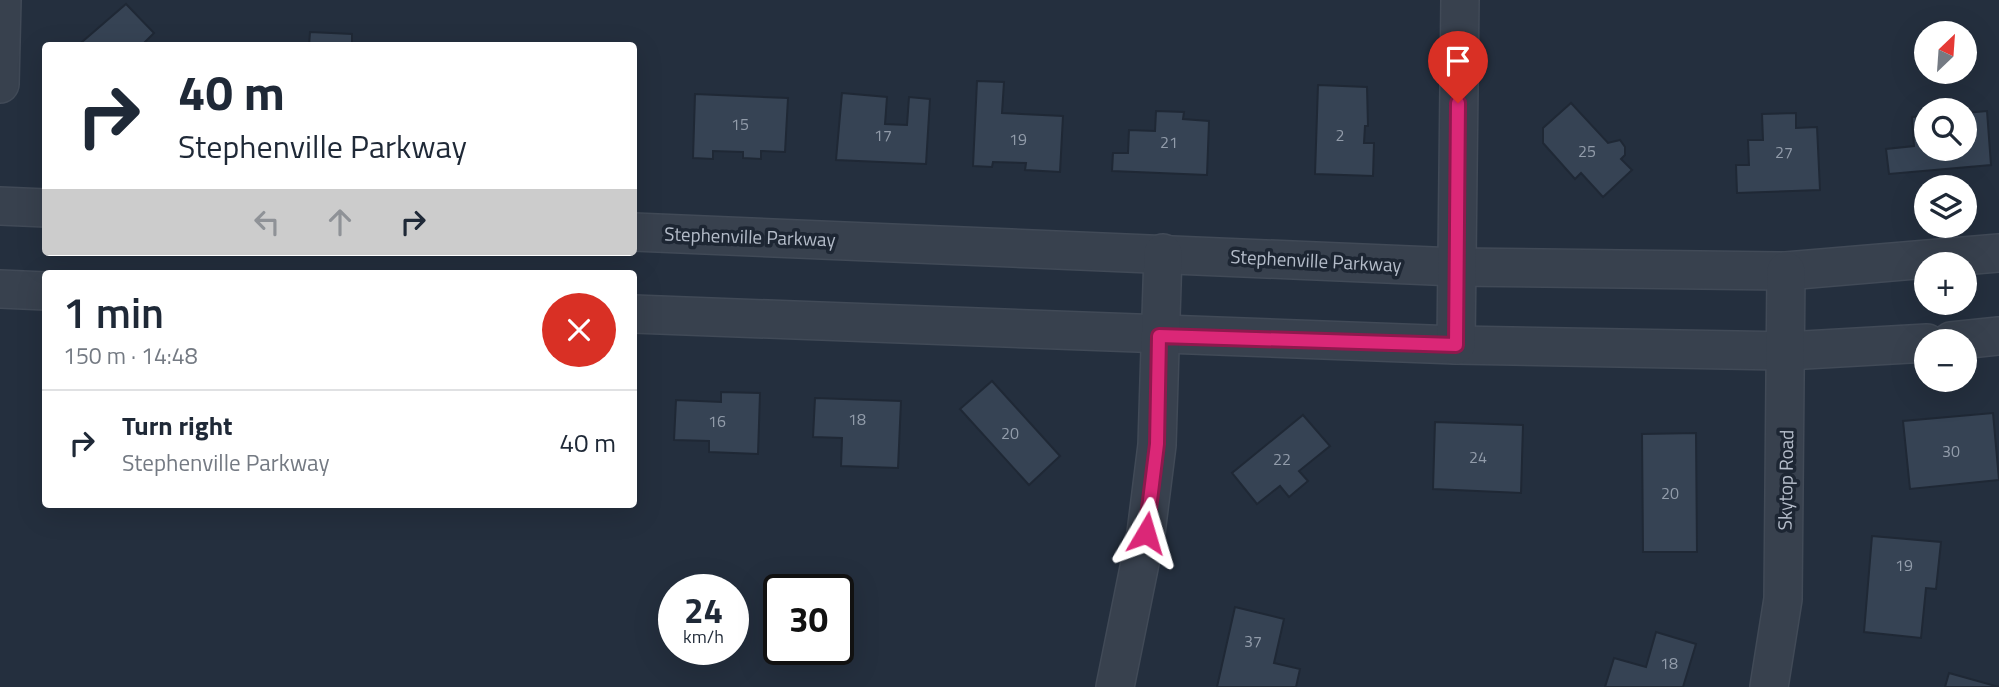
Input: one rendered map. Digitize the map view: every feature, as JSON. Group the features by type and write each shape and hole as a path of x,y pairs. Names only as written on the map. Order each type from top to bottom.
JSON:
{"street":[{"path":"0,84 2,0"},
{"path":"1456,345 1460,0"},
{"path":"0,206 42,208"},
{"name":"Stephenville Parkway","path":"637,232 1456,267 1786,271 1999,253"},
{"path":"1115,687 1146,533 1157,444 1163,253"},
{"name":"Skytop Road","path":"1769,687 1783,599 1786,271"},
{"path":"0,289 42,291"},
{"path":"637,314 1159,336 1456,345 1787,351 1914,345"},
{"path":"1977,338 1999,336"}],"building":[{"path":"126,4 154,33 145,42 82,42"},
{"path":"310,32 352,34 352,42 309,42"},
{"path":"977,81 1004,82 1002,113 1063,116 1060,172 1025,170 1026,163 993,162 992,167 973,166"},
{"path":"1318,85 1367,87 1368,126 1365,126 1364,143 1374,143 1373,176 1315,174"},
{"path":"842,93 887,97 885,124 907,125 909,97 930,99 926,164 836,160"},
{"path":"695,94 788,98 785,152 761,151 761,159 743,158 743,152 713,151 713,159 693,158"},
{"path":"1571,103 1608,143 1620,140 1625,147 1625,155 1621,159 1632,170 1603,197 1581,173 1575,179 1543,143 1543,128"},
{"path":"1156,111 1184,112 1183,119 1209,121 1207,175 1112,171 1113,153 1128,153 1129,130 1155,131"},
{"path":"1987,111 1991,165 1889,174 1886,149 1914,146 1914,161 1977,161 1977,112"},
{"path":"1796,113 1796,128 1817,127 1820,190 1737,193 1736,165 1749,165 1748,140 1763,140 1762,114"},
{"path":"992,381 1060,456 1029,485 960,409"},
{"path":"721,392 760,393 758,454 709,452 709,441 674,440 676,400 721,402"},
{"path":"815,398 901,401 898,468 841,466 842,438 813,437"},
{"path":"1993,413 1999,480 1910,489 1903,421"},
{"path":"1303,415 1330,446 1299,471 1308,481 1289,497 1280,486 1257,504 1232,473"},
{"path":"1435,422 1523,425 1521,493 1433,489"},
{"path":"1696,433 1697,552 1643,552 1642,434"},
{"path":"1872,536 1941,542 1936,589 1926,588 1921,638 1864,632"},
{"path":"1235,607 1284,619 1274,663 1300,669 1296,687 1217,687"},
{"path":"1656,632 1696,644 1683,687 1605,687 1614,658 1646,667"},
{"path":"1949,673 1999,687 1945,687"}],"route":[{"path":"1146,533 1157,444 1159,336 1456,345 1458,103"}]}
